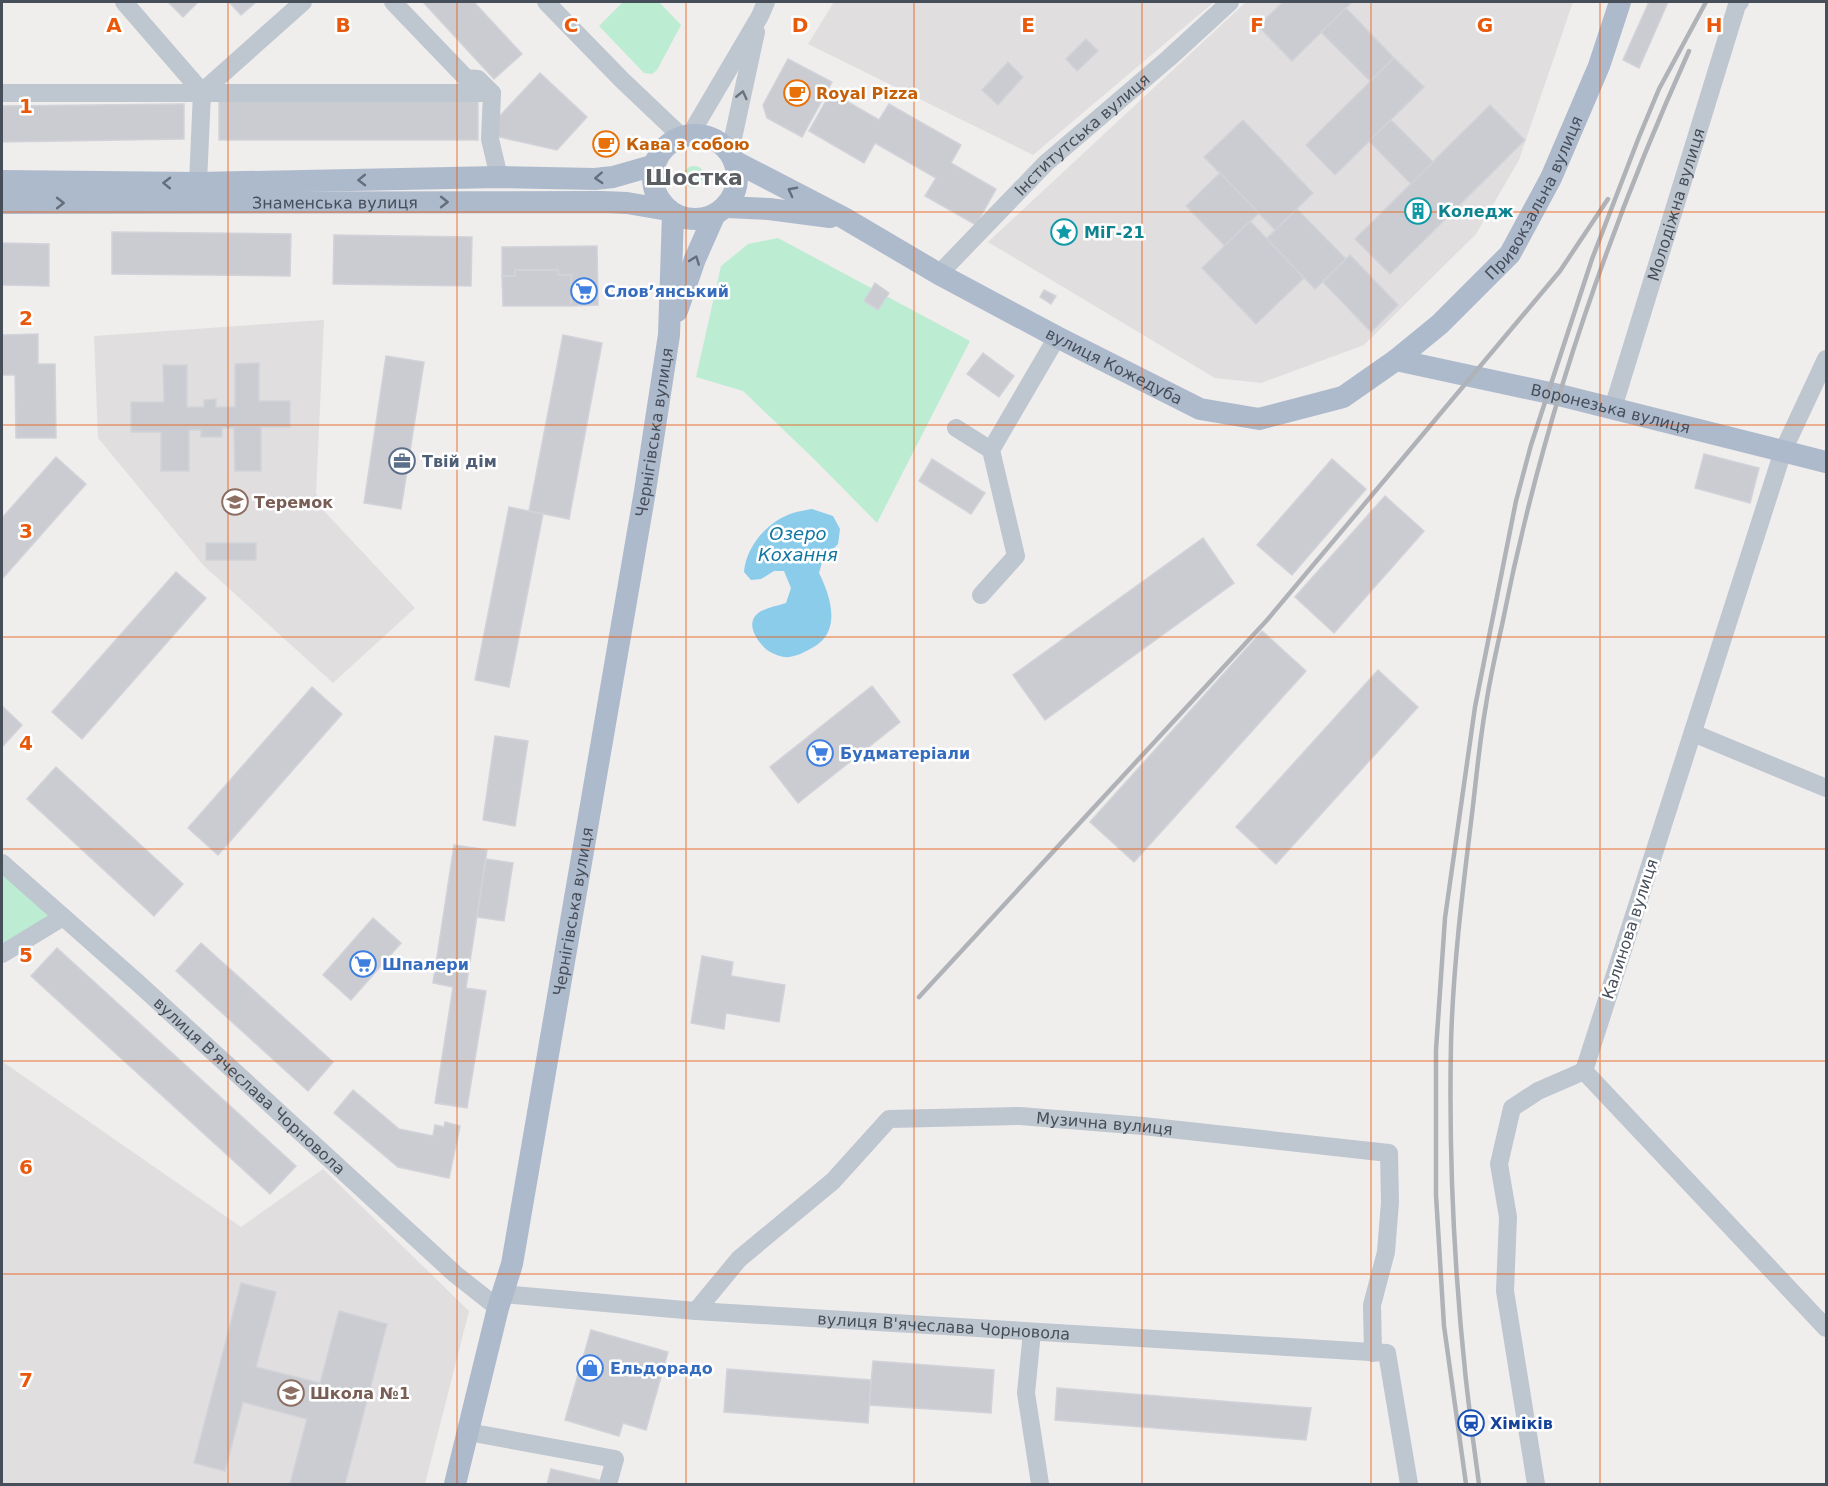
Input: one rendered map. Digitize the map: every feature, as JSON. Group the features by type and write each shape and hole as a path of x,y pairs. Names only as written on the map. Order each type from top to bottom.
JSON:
{"main road":[{"name":"Привокзальна вулиця","path":"1396,360 1440,324 1510,254 1551,178 1599,66 1620,2"},
{"path":"686,136 708,137 723,146 732,156 738,173 737,185 733,196 720,211 694,220 683,218 671,212 660,200 653,177 655,165 665,148 686,136"},
{"name":"вулиця Кожедуба","path":"732,156 939,274 1057,338 1200,409 1258,419 1342,397 1396,360"},
{"name":"Знаменська вулиця","path":"2,181 198,183 499,177 595,178 613,177 655,165"},
{"name":"Знаменська вулиця","path":"2,203 602,202 627,203 671,212"},
{"name":"вулиця Кожедуба","path":"720,211 769,209 844,218"},
{"name":"Чернігівська вулиця","path":"669,335 695,259 720,211"},
{"name":"Чернігівська вулиця","path":"454,1485 500,1301 512,1264 645,491 669,335 671,212"},
{"name":"Воронезька вулиця","path":"1396,360 1613,408 1827,462"}],"street":[{"path":"124,2 202,92 198,183"},
{"path":"202,92 303,2"},
{"path":"393,2 466,78 477,79 492,93"},
{"path":"546,2 622,80 686,136 763,9"},
{"name":"Інститутська вулиця","path":"939,274 1046,163 1169,58 1230,2"},
{"name":"Молодіжна вулиця","path":"1613,408 1737,5 1740,2"},
{"path":"732,156 763,9"},
{"path":"2,93 492,93"},
{"path":"492,93 489,139 499,177"},
{"path":"981,595 1016,556 991,450 1057,338"},
{"name":"Калинова вулиця","path":"1584,1071 1783,451 1827,359"},
{"path":"956,428 991,450"},
{"path":"1693,733 1827,788"},
{"name":"вулиця В'ячеслава Чорновола","path":"2,863 147,991 455,1274 500,1301 1380,1353"},
{"path":"2,954 63,917"},
{"path":"1536,1485 1505,1291 1508,1217 1499,1164 1512,1108 1538,1091 1584,1071 1827,1328"},
{"name":"Музична вулиця","path":"696,1311 739,1259 833,1181 889,1119 1020,1116 1143,1126 1389,1153 1390,1202 1386,1252 1372,1305 1380,1353"},
{"path":"1032,1332 1026,1393 1040,1485"},
{"path":"1380,1353 1408,1485"},
{"path":"468,1432 615,1459 608,1485"}],"shaded area":[{"path":"834,2 1214,2 1033,155 808,44"},
{"path":"1246,2 1573,2 1519,160 1476,234 1364,345 1261,383 1215,378 988,242"},
{"name":"Теремок","path":"324,320 316,493 324,511 415,608 333,683 203,565 98,438 94,336"},
{"path":"3,1062 241,1227 323,1169 469,1311 425,1484 2,1484"}],"green space":[{"path":"623,2 659,2 681,25 657,70 652,74 644,73 599,26"},
{"path":"694,166 702,169 705,177 702,185 694,188 686,185 683,177 686,169"},
{"path":"778,238 970,341 877,523 743,391 696,377 721,266 748,244"},
{"path":"2,862 63,917 2,954"}],"water":[{"name":"Озеро Кохання","path":"812,509 833,516 840,529 838,544 823,559 819,573 828,594 830,625 827,634 810,649 801,654 784,657 764,647 754,634 752,624 753,619 759,613 786,603 791,588 784,571 774,571 761,579 751,580 744,572 749,553 767,528 795,512"}],"building":[{"path":"168,2 198,2 183,17"},
{"path":"229,2 256,2 241,15"},
{"path":"423,2 474,2 522,54 494,79"},
{"path":"1283,2 1352,2 1292,61 1258,26"},
{"path":"1649,2 1668,2 1639,68 1623,60"},
{"path":"1346,8 1394,58 1370,81 1321,32"},
{"path":"1086,39 1098,51 1077,71 1066,59"},
{"path":"1394,58 1424,87 1335,175 1306,145"},
{"name":"Royal Pizza","path":"788,59 832,82 802,137 767,118 763,105"},
{"path":"1008,62 1023,77 998,105 982,90"},
{"path":"540,73 587,117 557,150 495,136 495,121"},
{"path":"831,92 879,120 889,104 961,145 951,163 996,189 976,225 925,196 936,178 875,143 864,163 809,131"},
{"path":"478,100 478,140 219,140 219,101"},
{"path":"184,104 184,139 2,142 2,106"},
{"name":"Коледж","path":"1490,105 1525,140 1390,274 1355,239"},
{"path":"1243,120 1313,193 1275,230 1204,157"},
{"path":"1391,120 1433,162 1411,184 1369,141"},
{"path":"1220,173 1259,213 1225,246 1186,206"},
{"path":"1297,209 1346,259 1315,289 1266,239"},
{"path":"1250,221 1304,278 1256,324 1202,268"},
{"path":"112,232 291,234 290,276 112,274"},
{"path":"334,235 472,237 471,286 333,284"},
{"path":"2,243 49,244 49,286 2,285"},
{"name":"Слов’янський","path":"597,246 598,305 571,306 571,275 558,275 558,270 515,270 515,276 502,276 502,247"},
{"path":"1350,255 1398,305 1371,332 1323,282"},
{"path":"515,270 558,270 558,275 571,275 571,306 503,306 502,276 515,276"},
{"path":"875,283 889,293 878,310 864,301"},
{"path":"1044,290 1056,296 1051,304 1040,297"},
{"path":"38,334 38,364 55,364 56,438 16,438 15,375 2,375 2,335"},
{"path":"563,335 602,343 569,519 529,511"},
{"path":"983,353 1014,376 999,397 967,374"},
{"path":"386,356 424,362 401,509 364,503"},
{"path":"259,363 259,401 290,401 290,427 261,427 261,471 235,471 234,428 222,428 222,437 201,437 201,430 189,430 189,471 161,471 161,432 131,432 131,402 164,402 163,365 187,365 187,407 204,407 204,400 216,399 216,407 235,407 235,364"},
{"path":"1704,454 1759,468 1750,503 1695,488"},
{"path":"56,457 86,484 2,579 2,518"},
{"path":"932,459 985,493 971,514 919,481"},
{"path":"1332,459 1366,489 1292,575 1257,545"},
{"path":"1385,496 1424,531 1334,633 1295,597"},
{"path":"509,507 543,514 509,687 475,680"},
{"path":"1203,538 1234,583 1045,720 1013,675"},
{"path":"206,543 256,543 256,560 206,560"},
{"path":"176,572 206,598 82,739 52,712"},
{"path":"1262,631 1306,671 1134,862 1090,822"},
{"path":"1378,670 1418,707 1276,864 1236,827"},
{"path":"872,686 900,722 798,803 770,767"},
{"path":"312,687 342,714 218,855 188,828"},
{"path":"2,706 22,725 2,747"},
{"path":"495,736 528,741 515,826 483,820"},
{"path":"56,767 183,884 154,916 27,799"},
{"path":"454,845 487,850 466,988 486,991 467,1108 435,1103 453,987 433,983"},
{"path":"486,859 513,863 504,921 477,917"},
{"path":"373,918 401,943 351,1000 323,975"},
{"path":"201,943 333,1062 308,1091 176,971"},
{"path":"57,948 296,1166 270,1194 31,976"},
{"path":"702,956 733,962 731,976 785,985 779,1022 726,1013 724,1029 691,1023"},
{"path":"353,1090 399,1129 433,1136 435,1125 444,1127 445,1122 460,1126 449,1178 398,1167 334,1113"},
{"name":"Школа №1","path":"241,1283 276,1292 256,1367 320,1383 339,1311 387,1324 345,1484 290,1484 307,1419 243,1402 225,1471 194,1463"},
{"path":"591,1330 668,1352 646,1430 623,1423 619,1436 565,1420"},
{"path":"873,1361 994,1370 991,1413 869,1405"},
{"path":"727,1369 871,1380 868,1423 724,1412"},
{"path":"1057,1388 1311,1408 1306,1440 1055,1420"},
{"path":"551,1469 599,1480 598,1484 547,1484"}],"railway":[{"path":"1466,1484 1444,1326 1436,1195 1436,1050 1445,918 1475,707 1516,501 1548,393 1592,259 1639,137 1659,89 1706,2"},
{"path":"1479,1484 1460,1319 1453,1209 1450,1098 1456,960 1481,734 1491,675 1518,551 1556,404 1630,190 1689,51"},
{"path":"919,997 1268,619 1560,271 1608,199"}],"place":[{"name":"Royal Pizza","path":"797,93"},
{"name":"Кава з собою","path":"606,144"},
{"name":"Коледж","path":"1418,211"},
{"name":"МіГ-21","path":"1064,232"},
{"name":"Слов’янський","path":"584,291"},
{"name":"Твій дім","path":"402,461"},
{"name":"Теремок","path":"235,502"},
{"name":"Будматеріали","path":"820,753"},
{"name":"Шпалери","path":"363,964"},
{"name":"Ельдорадо","path":"590,1368"},
{"name":"Школа №1","path":"291,1393"},
{"name":"Хіміків","path":"1471,1423"}],"district":[{"name":"Шостка","path":"694,177"}]}
